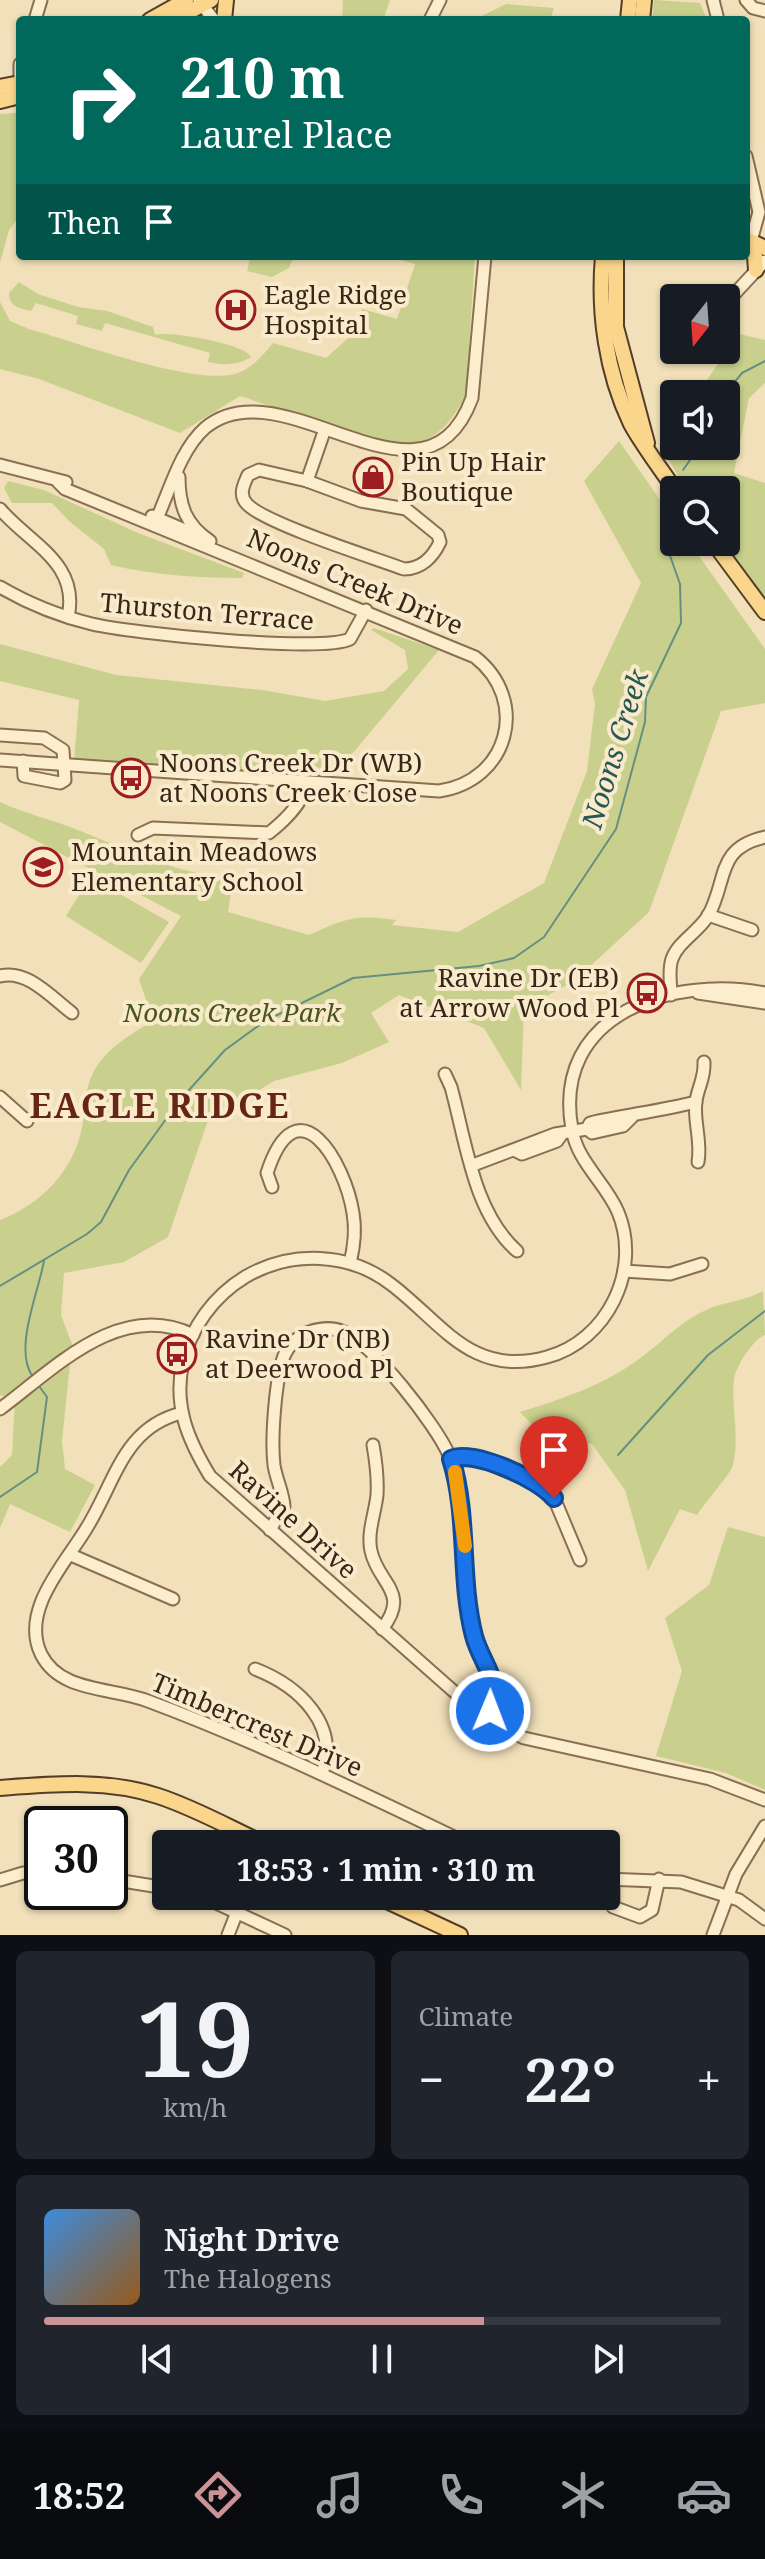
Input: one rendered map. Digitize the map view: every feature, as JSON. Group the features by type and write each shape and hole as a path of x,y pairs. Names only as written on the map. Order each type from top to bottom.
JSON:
{"main road":[{"path":"157,16 186,0"},
{"path":"181,16 204,2"},
{"path":"750,245 761,266"},
{"path":"603,260 600,294 609,356 632,426 666,476"},
{"path":"616,260 616,327 647,445"},
{"path":"723,556 765,612"},
{"path":"0,1788 76,1784 130,1789 185,1807 235,1830"},
{"path":"406,1910 460,1935"}],"street":[{"path":"746,0 753,8 765,11"},
{"path":"750,173 759,212 750,236"},
{"path":"156,522 199,434 218,419 232,413 272,412 399,451 432,444 456,427 468,409 475,384 485,260"},
{"path":"740,288 761,266"},
{"path":"307,481 325,429"},
{"path":"0,465 58,482 65,489 210,541"},
{"path":"179,470 179,497 184,515 197,532 223,551"},
{"path":"259,470 307,481 361,501 406,509 438,535 440,542 435,552 417,569 404,569 284,524 247,505 241,489 248,475 259,470"},
{"name":"Thurston Terrace","path":"0,509 65,572 71,601 68,617 136,631 315,645 350,639 366,610"},
{"name":"Noons Creek Drive","path":"0,760 418,790 454,788 482,773 502,742 506,709 489,668 457,648 156,522"},
{"path":"0,587 68,617"},
{"path":"0,735 44,738 63,750 65,780 60,783 24,776 23,761"},
{"path":"138,835 153,828 269,833 283,822 305,793 306,783"},
{"path":"671,995 674,953 708,915 732,853 750,840 765,837"},
{"path":"708,915 752,930"},
{"path":"0,976 11,973 27,979 72,1013"},
{"name":"Ravine Drive","path":"693,992 706,986 765,993"},
{"name":"Ravine Drive","path":"765,1003 693,992 671,995 626,1010 602,1027 588,1043 571,1082 567,1132 619,1214 624,1239 624,1271 610,1309 589,1334 558,1353 515,1361 488,1357 459,1344 389,1283 350,1263 301,1258 259,1269 218,1298 193,1335 180,1378 182,1413 190,1443 210,1476 485,1719 524,1738 705,1777 765,1800"},
{"path":"698,1162 701,1148 696,1102 705,1078 704,1062"},
{"path":"445,1074 484,1206 501,1236 517,1251"},
{"path":"0,1097 27,1121"},
{"path":"473,1165 516,1151 519,1146 587,1129 590,1123 696,1102"},
{"path":"272,1187 267,1173 279,1146 294,1132 302,1129 314,1132 330,1151 350,1198 355,1229 350,1263"},
{"path":"624,1271 670,1274 702,1264"},
{"path":"0,1409 99,1337 126,1327 165,1326 193,1335"},
{"path":"270,1530 284,1506 274,1458 281,1369 287,1350 305,1333 334,1329 357,1339 420,1409 451,1459 461,1500 471,1619 478,1647 494,1686 494,1701 485,1719"},
{"name":"Timbercrest Drive","path":"182,1413 156,1421 135,1437 71,1555 45,1593 35,1623 41,1654 59,1676 77,1685 139,1697 239,1735 440,1830"},
{"path":"373,1445 377,1491 370,1529 371,1551 392,1589 394,1603 382,1629"},
{"path":"451,1459 468,1455 542,1486 554,1498 580,1560"},
{"path":"71,1555 173,1599"},
{"path":"255,1669 288,1690 319,1717 328,1744 322,1773"},
{"path":"713,1935 726,1896 765,1826"},
{"path":"0,1880 24,1876"},
{"path":"620,1879 659,1879 726,1896 739,1900 765,1919"},
{"path":"618,1910 643,1917 652,1911 659,1879"},
{"path":"128,1882 152,1886"},
{"path":"232,1910 285,1935"},
{"path":"228,1935 237,1912"}],"green space":[{"path":"343,0 390,0 384,16 342,16"},
{"path":"654,0 700,3 705,16 652,16"},
{"path":"506,4 554,8 551,16 482,16"},
{"path":"16,113 16,220 9,230 0,263 0,114"},
{"path":"250,260 292,260 289,268 272,277 247,271"},
{"path":"402,260 475,260 466,394 443,428 417,443 371,439 240,396 180,433 39,379 0,369 0,302 10,321 29,329 133,360 191,373 215,376 241,372 256,362 273,343 326,358 355,332 362,309 397,319 415,264"},
{"path":"19,282 38,294 78,307 107,311 153,327 155,335 188,336 221,343 246,352 251,357 230,364 208,362 210,353 105,323 102,331 76,324 78,316 36,303 31,311 23,309 9,298 9,293"},
{"path":"740,334 765,340 765,383 749,398 740,443 740,380 707,380 718,364 740,364"},
{"name":"Noons Creek Park","path":"619,441 660,500 660,556 699,556 765,649 765,703 721,711 649,912 573,982 524,1008 521,1090 484,1028 399,995 371,1013 389,1042 342,1063 274,1081 207,1123 168,1237 124,1262 64,1273 61,1315 72,1344 62,1441 65,1469 95,1485 70,1532 10,1504 0,1528 0,1467 12,1455 15,1399 0,1395 0,1220 41,1196 63,1172 78,1143 88,1085 98,1064 119,1043 153,1021 139,979 181,916 0,822 0,802 160,863 216,876 231,892 228,912 309,935 342,921 371,917 396,920 392,925 458,932 544,883 587,771 595,704 592,689 641,583 584,481"},
{"path":"669,460 737,460 734,473 765,483 765,598 734,556 740,556 740,476 678,476"},
{"path":"8,481 44,490 138,533 244,573 242,578 176,575 111,565 104,549 52,503 12,503 4,488"},
{"path":"374,628 439,650 331,779 74,761 79,700 0,681 0,644 116,675 262,690 325,701 384,691 408,669 405,650 371,630"},
{"path":"90,877 169,922 141,963 66,916"},
{"path":"763,1291 765,1335 746,1354 734,1379 736,1443 733,1465 697,1515 680,1509 648,1571 625,1490 592,1444 534,1427 520,1412 597,1384 639,1359 694,1316"},
{"path":"728,1527 765,1537 765,1790 726,1773 656,1756 682,1671 665,1618 709,1585"}],"waterway":[{"name":"Noons Creek","path":"736,380 742,373 765,361"},
{"name":"Noons Creek","path":"683,470 690,460"},
{"name":"Noons Creek","path":"0,1286 87,1234 101,1222 129,1170 180,1100 225,1050 265,1021 353,978 479,966 514,958 544,937 616,829 645,722 646,697 681,623 680,584 670,556"},
{"path":"33,1377 27,1366 26,1337 44,1261"},
{"path":"618,1455 708,1355 765,1311"},
{"path":"0,1497 37,1472 47,1397 39,1386"}],"slow traffic":[{"path":"455,1472 465,1546"}],"place":[{"name":"Eagle Ridge Hospital","path":"236,310"},
{"name":"Pin Up Hair Boutique","path":"373,477"},
{"name":"Noons Creek Dr (WB) at Noons Creek Close","path":"131,778"},
{"name":"Mountain Meadows Elementary School","path":"43,867"},
{"name":"Ravine Dr (EB) at Arrow Wood Pl","path":"647,993"},
{"name":"Ravine Dr (NB) at Deerwood Pl","path":"177,1354"}],"district":[{"name":"EAGLE RIDGE","path":"160,1106"}],"route":[{"path":"490,1711 495,1696 494,1686 478,1647 471,1619 461,1500 451,1459 463,1454 477,1458 535,1482 554,1498"}]}
